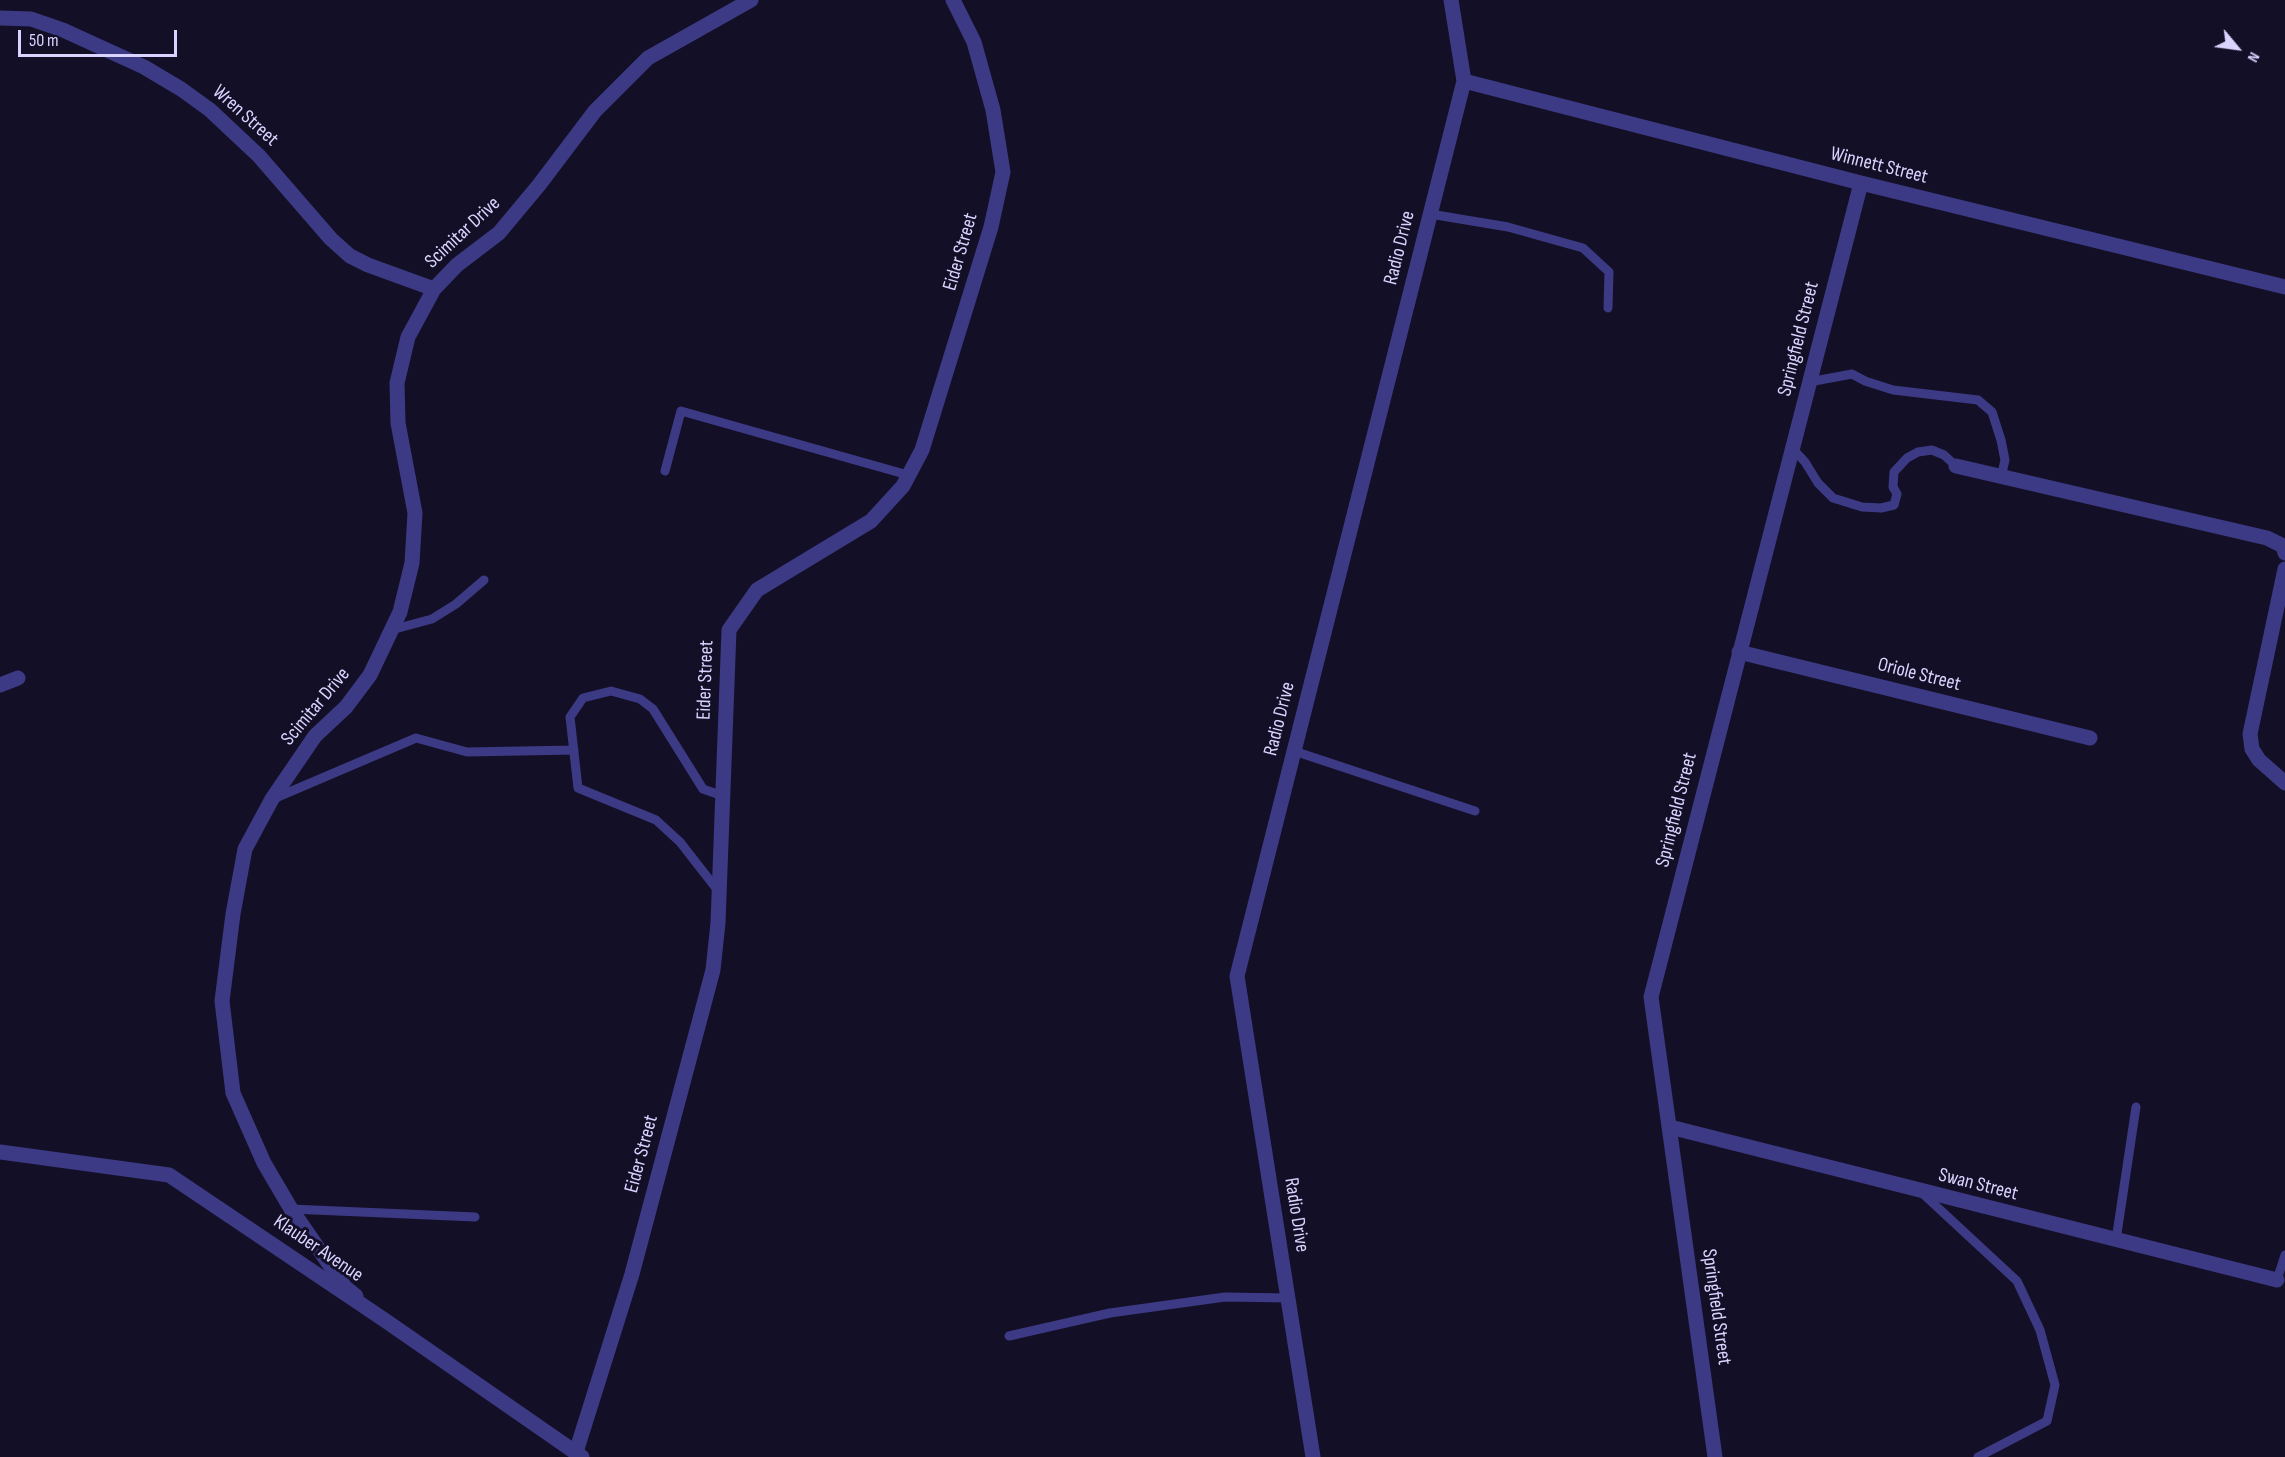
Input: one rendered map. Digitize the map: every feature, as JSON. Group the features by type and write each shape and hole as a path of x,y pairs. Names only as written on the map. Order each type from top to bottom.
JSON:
{"street":[{"name":"Scimitar Drive","path":"387,1321 345,1287 291,1209 264,1163 233,1093 222,1002 233,914 245,849 272,799 315,736 346,706 370,675 400,612 412,563 415,513 398,423 397,383 408,336 434,289 457,265 499,233 595,111 648,58 752,0"},
{"name":"Eider Street","path":"579,1455 632,1274 713,970 719,891 729,630 757,590 872,521 903,486 925,438 991,227 1003,172 990,98 974,42 953,0"},
{"name":"Radio Drive","path":"1313,1457 1237,976 1464,81 1451,0"},
{"name":"Wren Street","path":"0,18 31,19 63,30 144,66 181,89 210,110 259,156 331,239 350,256 434,289"},
{"name":"Winnett Street","path":"1464,81 1861,183 2285,287"},
{"name":"Springfield Street","path":"1715,1457 1651,997 1861,183"},
{"path":"1956,466 2267,538 2283,546 2285,553"},
{"path":"2285,569 2250,734 2252,749 2259,760 2285,783"},
{"name":"Oriole Street","path":"1739,652 2090,738"},
{"path":"0,686 18,678"},
{"name":"Swan Street","path":"1670,1127 2277,1280"},
{"name":"Klauber Avenue","path":"0,1152 169,1175 387,1321 579,1455"}],"lane":[{"path":"1430,214 1508,227 1583,248 1609,272 1608,308"},
{"path":"1809,382 1846,373 1893,390 1978,400 1992,412 2001,440 2005,460 2001,477"},
{"path":"665,471 681,411 908,475"},
{"path":"1792,448 1805,462 1818,483 1833,498 1862,507 1881,508 1894,505 1897,494 1893,487 1894,472 1918,452 1932,450 1944,454 1956,466"},
{"path":"392,630 432,619 456,604 484,580"},
{"path":"719,891 680,842 656,820 578,788 570,717 583,698 611,690 640,699 654,709 703,789 723,796"},
{"path":"272,799 416,738 467,752 574,750"},
{"path":"1294,751 1475,811"},
{"path":"2116,1240 2136,1107"},
{"path":"1921,1192 2017,1281 2040,1330 2055,1385 2047,1421 1978,1457"},
{"path":"291,1209 475,1217"},
{"path":"2277,1280 2285,1256"},
{"path":"1009,1336 1122,1311 1225,1297 1288,1298"}]}
